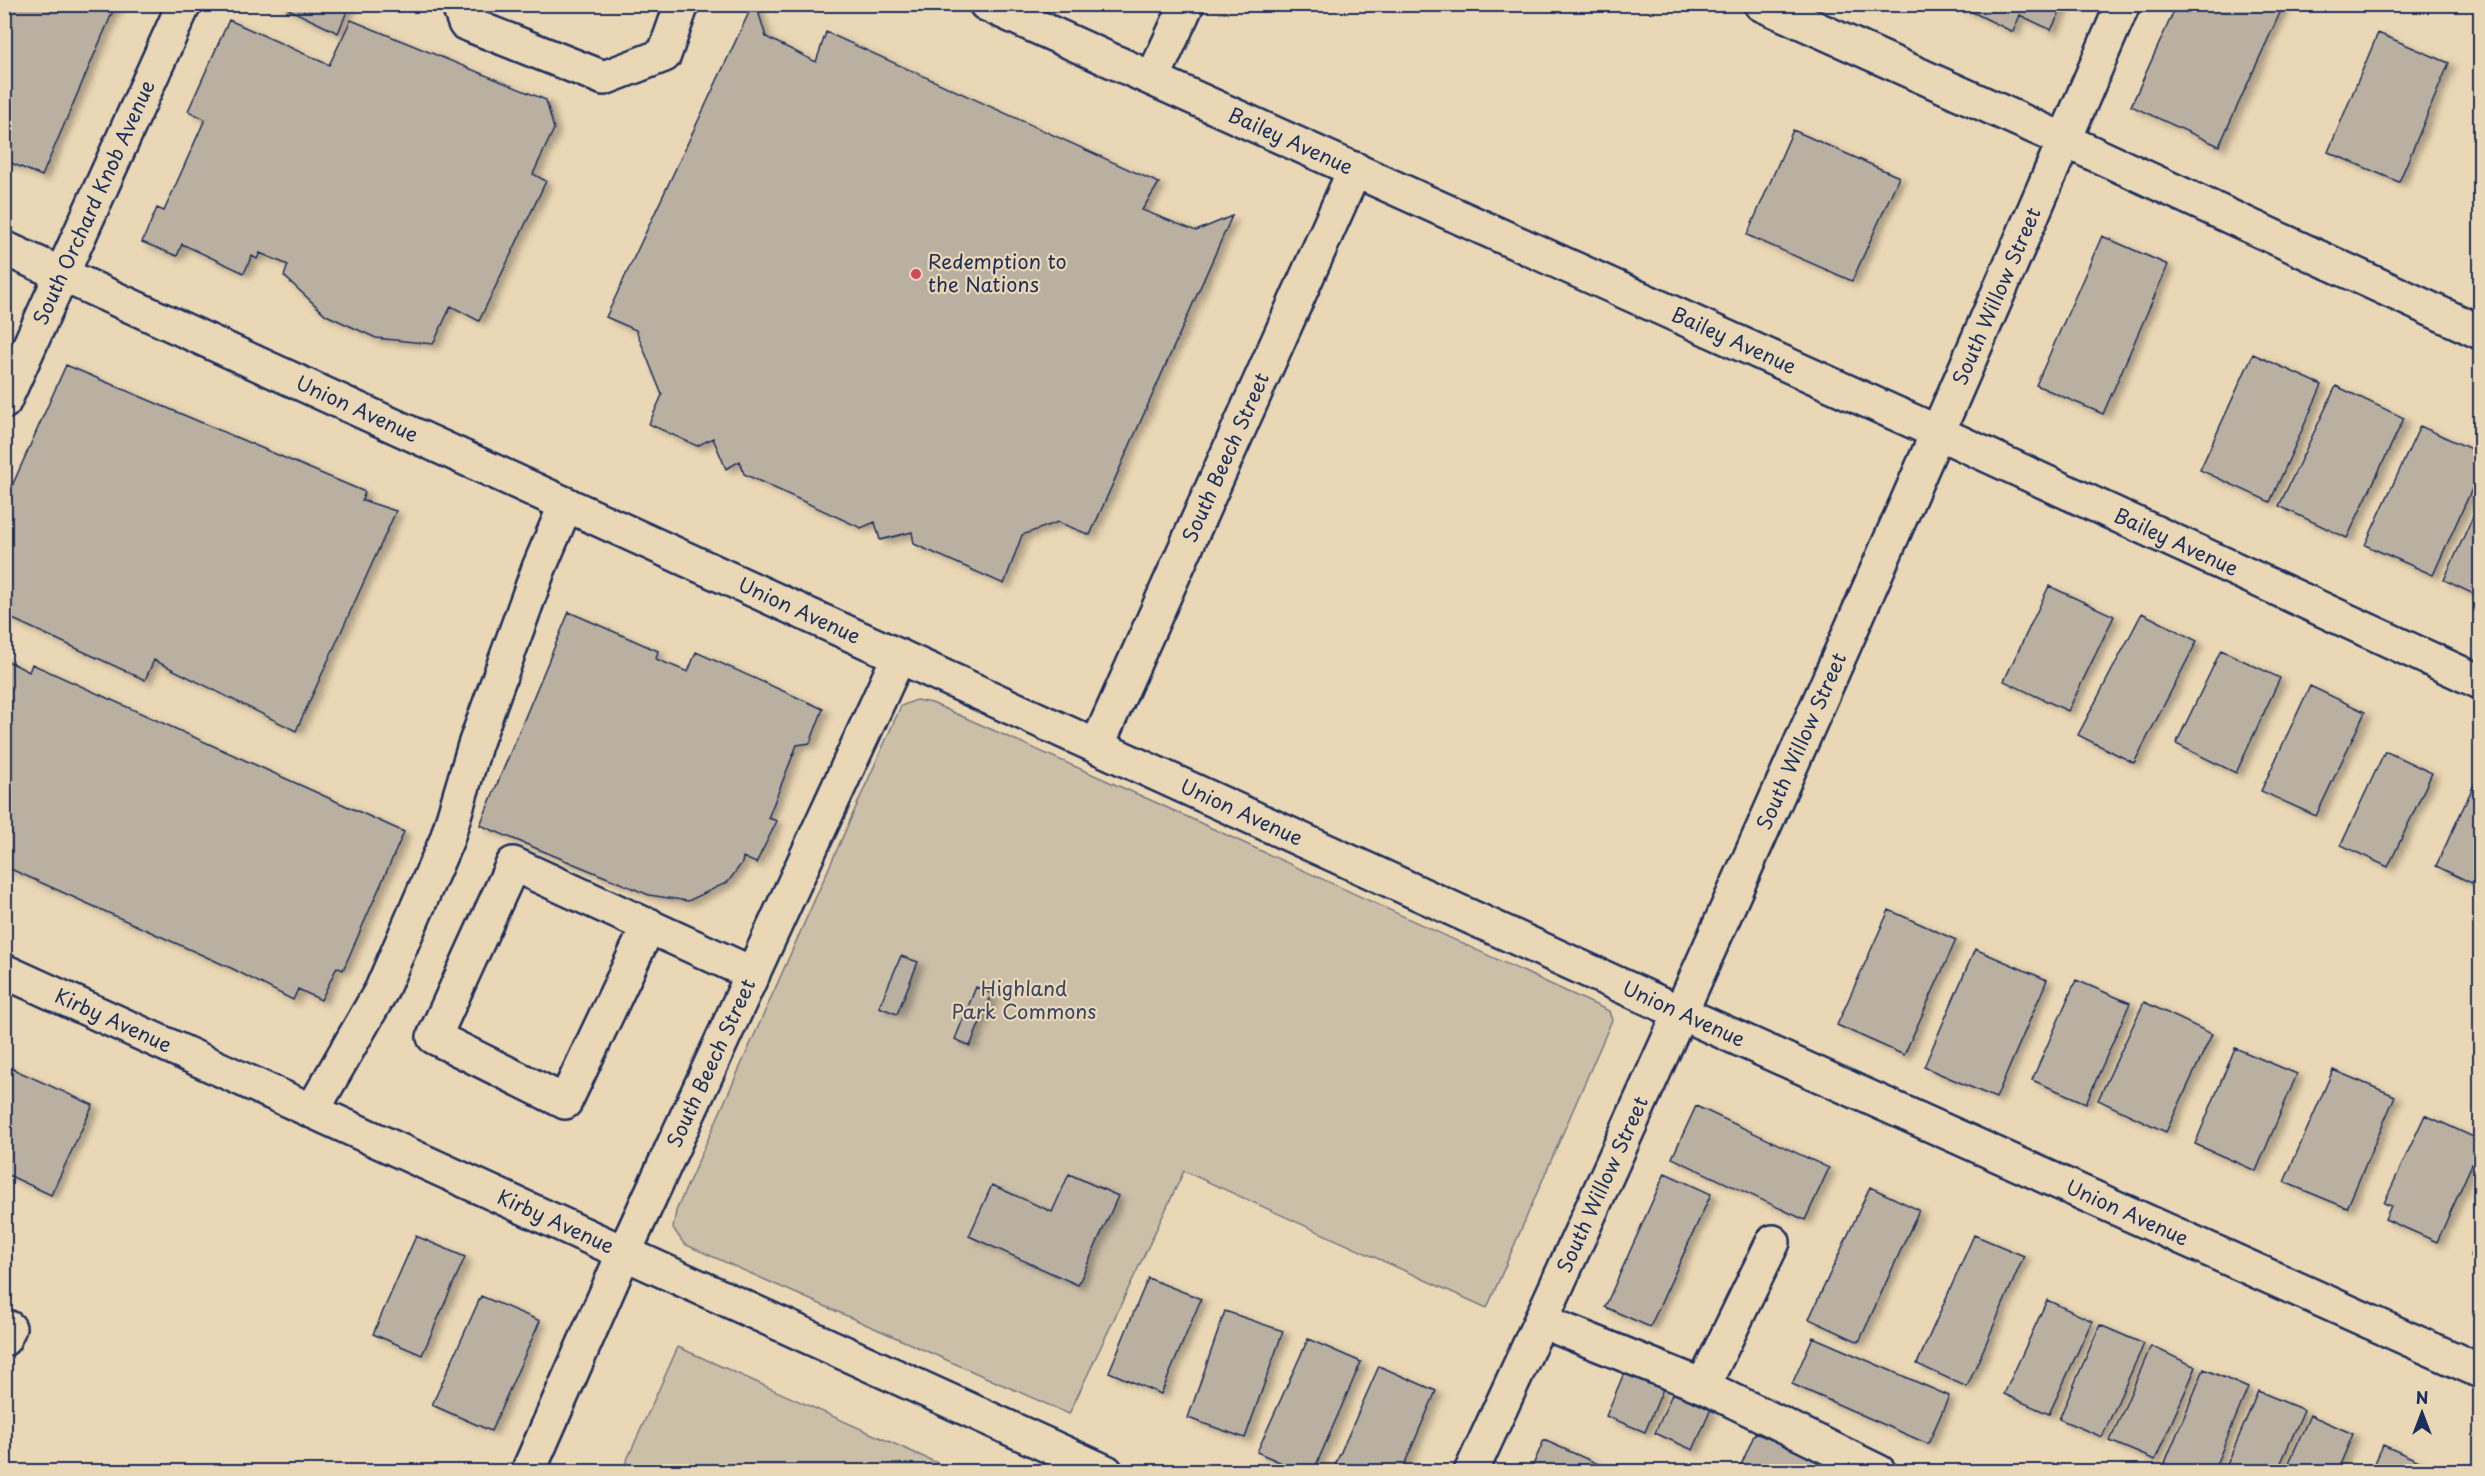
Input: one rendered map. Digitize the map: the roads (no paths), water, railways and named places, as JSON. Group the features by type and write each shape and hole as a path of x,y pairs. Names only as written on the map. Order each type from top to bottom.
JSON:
{"street":[{"name":"South Orchard Knob Avenue","path":"4,402 184,4"},
{"path":"458,4 465,24 604,78 664,55 682,4"},
{"name":"Bailey Avenue","path":"986,4 1939,433 2481,682"},
{"path":"1153,78 1187,4"},
{"path":"1761,4 2064,140 2481,332"},
{"name":"South Willow Street","path":"1471,1472 1541,1321 1939,433 2123,4"},
{"name":"South Beech Street","path":"1097,746 1355,169"},
{"name":"Union Avenue","path":"4,248 1679,1012 2481,1371"},
{"path":"312,1111 381,991 447,839 479,734 539,568 566,504"},
{"name":"South Beech Street","path":"528,1472 624,1253 899,656"},
{"path":"649,925 565,1102 434,1036 513,864 649,925 753,974"},
{"name":"Kirby Avenue","path":"4,971 1106,1472"},
{"path":"1703,1386 1773,1242"},
{"path":"1541,1321 1703,1386 1879,1472"},
{"path":"4,1326 9,1328 4,1339"}],"place":[{"name":"Redemption to the Nations","path":"916,274"}],"park label":[{"name":"Highland Park Commons","path":"1024,1000"}]}
